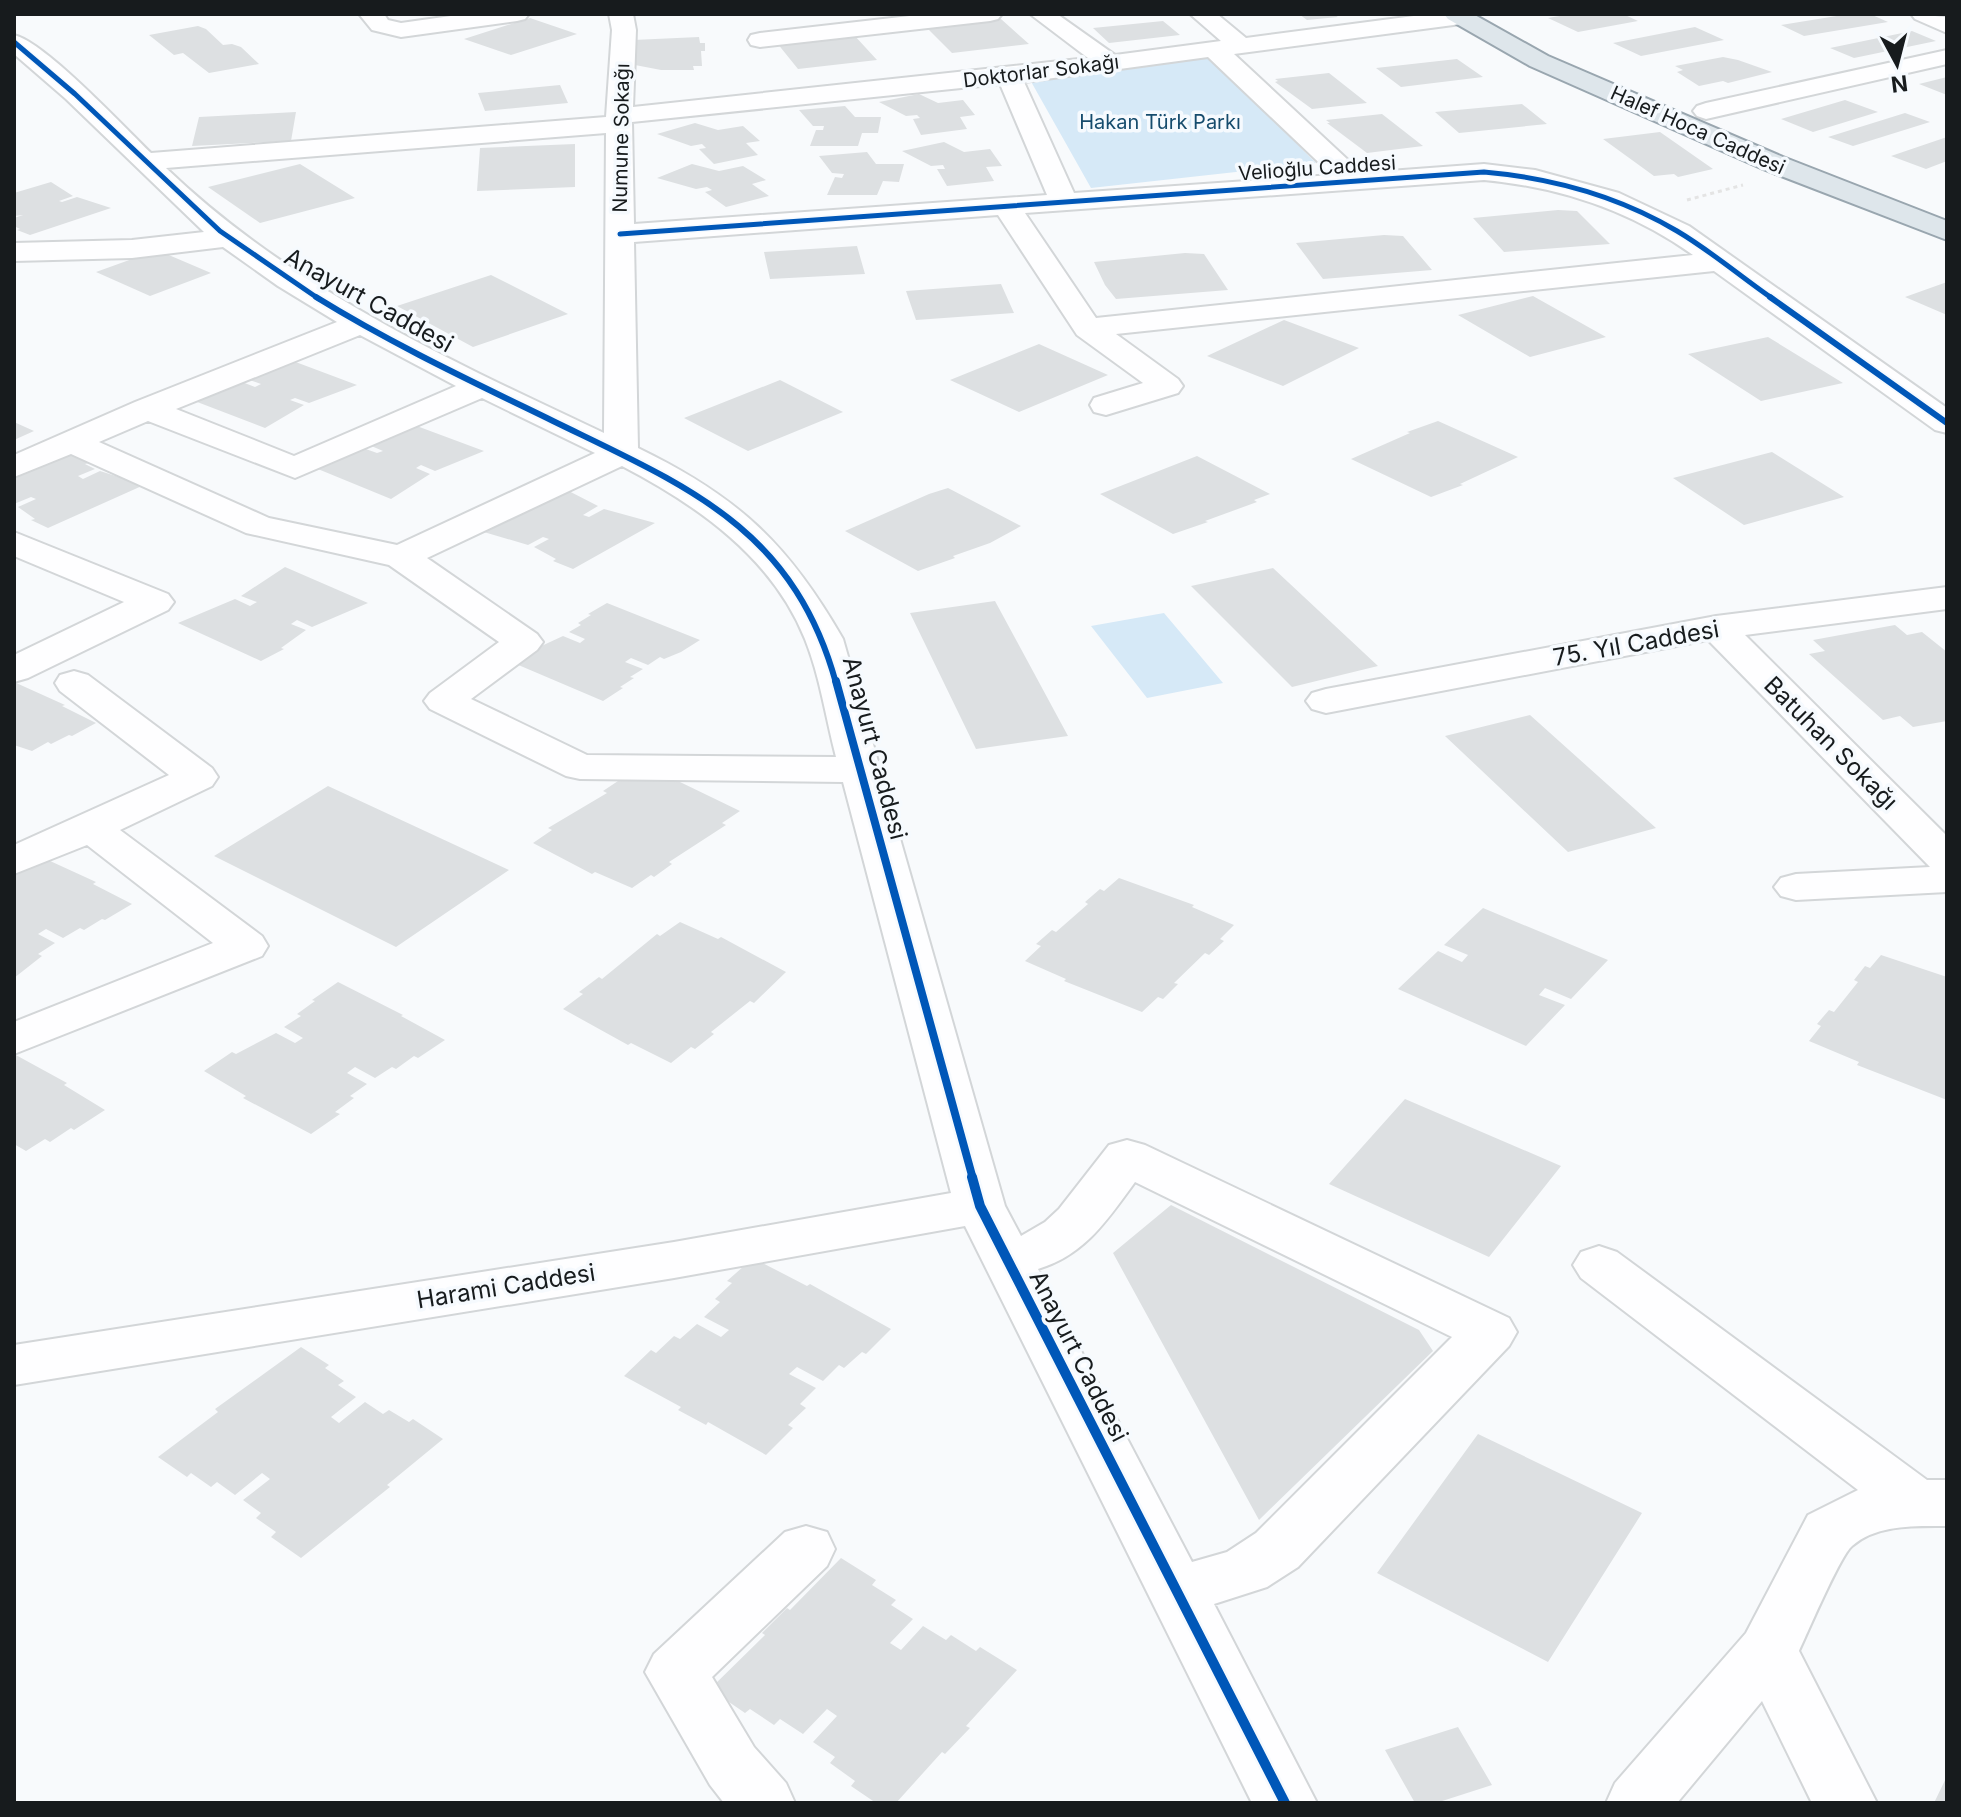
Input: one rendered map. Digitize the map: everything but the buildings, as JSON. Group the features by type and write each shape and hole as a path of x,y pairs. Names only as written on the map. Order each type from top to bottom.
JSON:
{"main road":[{"name":"Halef Hoca Caddesi","path":"1499,14 1554,48 1947,208"},
{"name":"Halef Hoca Caddesi","path":"1459,16 1539,61 1795,172 1947,231"}],"street":[{"path":"371,14 380,25 401,30 517,14"},
{"name":"Numune Sokağı","path":"621,14 624,30 619,120 621,454"},
{"path":"801,98 754,31 900,24 990,14"},
{"path":"1042,14 1110,63"},
{"path":"1202,14 1243,47"},
{"path":"1923,14 1947,26"},
{"name":"Doktorlar Sokağı","path":"144,162 619,120 1216,51 1459,16"},
{"path":"900,24 919,43"},
{"name":"Anayurt Caddesi","path":"14,42 67,85 144,162 230,238 287,279 483,386 692,489 763,548 783,571 824,639 980,1206 1285,1803"},
{"path":"1216,51 1355,181"},
{"path":"1706,111 1947,57"},
{"path":"938,62 956,81"},
{"path":"1737,125 1947,75"},
{"path":"1009,76 1064,202"},
{"name":"Velioğlu Caddesi","path":"620,234 1484,172 1510,174 1573,187 1640,212 1679,232 1947,423"},
{"path":"1006,206 1088,328 1167,386 1106,405"},
{"path":"14,252 110,250 230,238"},
{"path":"1088,328 1721,261"},
{"path":"14,467 147,409 363,323"},
{"path":"147,409 295,468 483,386"},
{"path":"71,442 258,526 401,557 524,642 444,701 580,767 860,770"},
{"path":"401,557 621,454"},
{"path":"14,543 155,602 14,670"},
{"name":"75. Yıl Caddesi","path":"1326,701 1716,627 1947,598"},
{"name":"Batuhan Sokağı","path":"1716,627 1944,859"},
{"path":"14,861 197,777 74,683"},
{"path":"14,1039 246,946 91,828"},
{"path":"1796,887 1944,859"},
{"path":"1007,1258 1030,1255 1060,1240 1127,1157 1490,1332 1277,1550 1246,1570 1177,1591"},
{"name":"Harami Caddesi","path":"20,1366 674,1260 980,1206"},
{"path":"1599,1265 1932,1503"},
{"path":"1638,1803 1768,1651 1829,1531 1863,1511 1932,1503"},
{"path":"763,1803 732,1766 676,1672 806,1549"},
{"path":"1768,1651 1845,1803"}],"path":[{"path":"1640,212 1795,172"}],"green space":[{"name":"Hakan Türk Parkı","path":"1210,58 1316,163 1091,188 1029,78"},
{"path":"1164,613 1223,683 1147,698 1091,626"}],"cycle path":[{"path":"14,42 75,94 190,205 252,255 326,304 404,347 679,483 742,528 788,580 824,639 980,1206 1285,1803"},
{"path":"620,234 1484,172 1510,174 1560,184 1609,199 1679,232 1947,423"}]}
